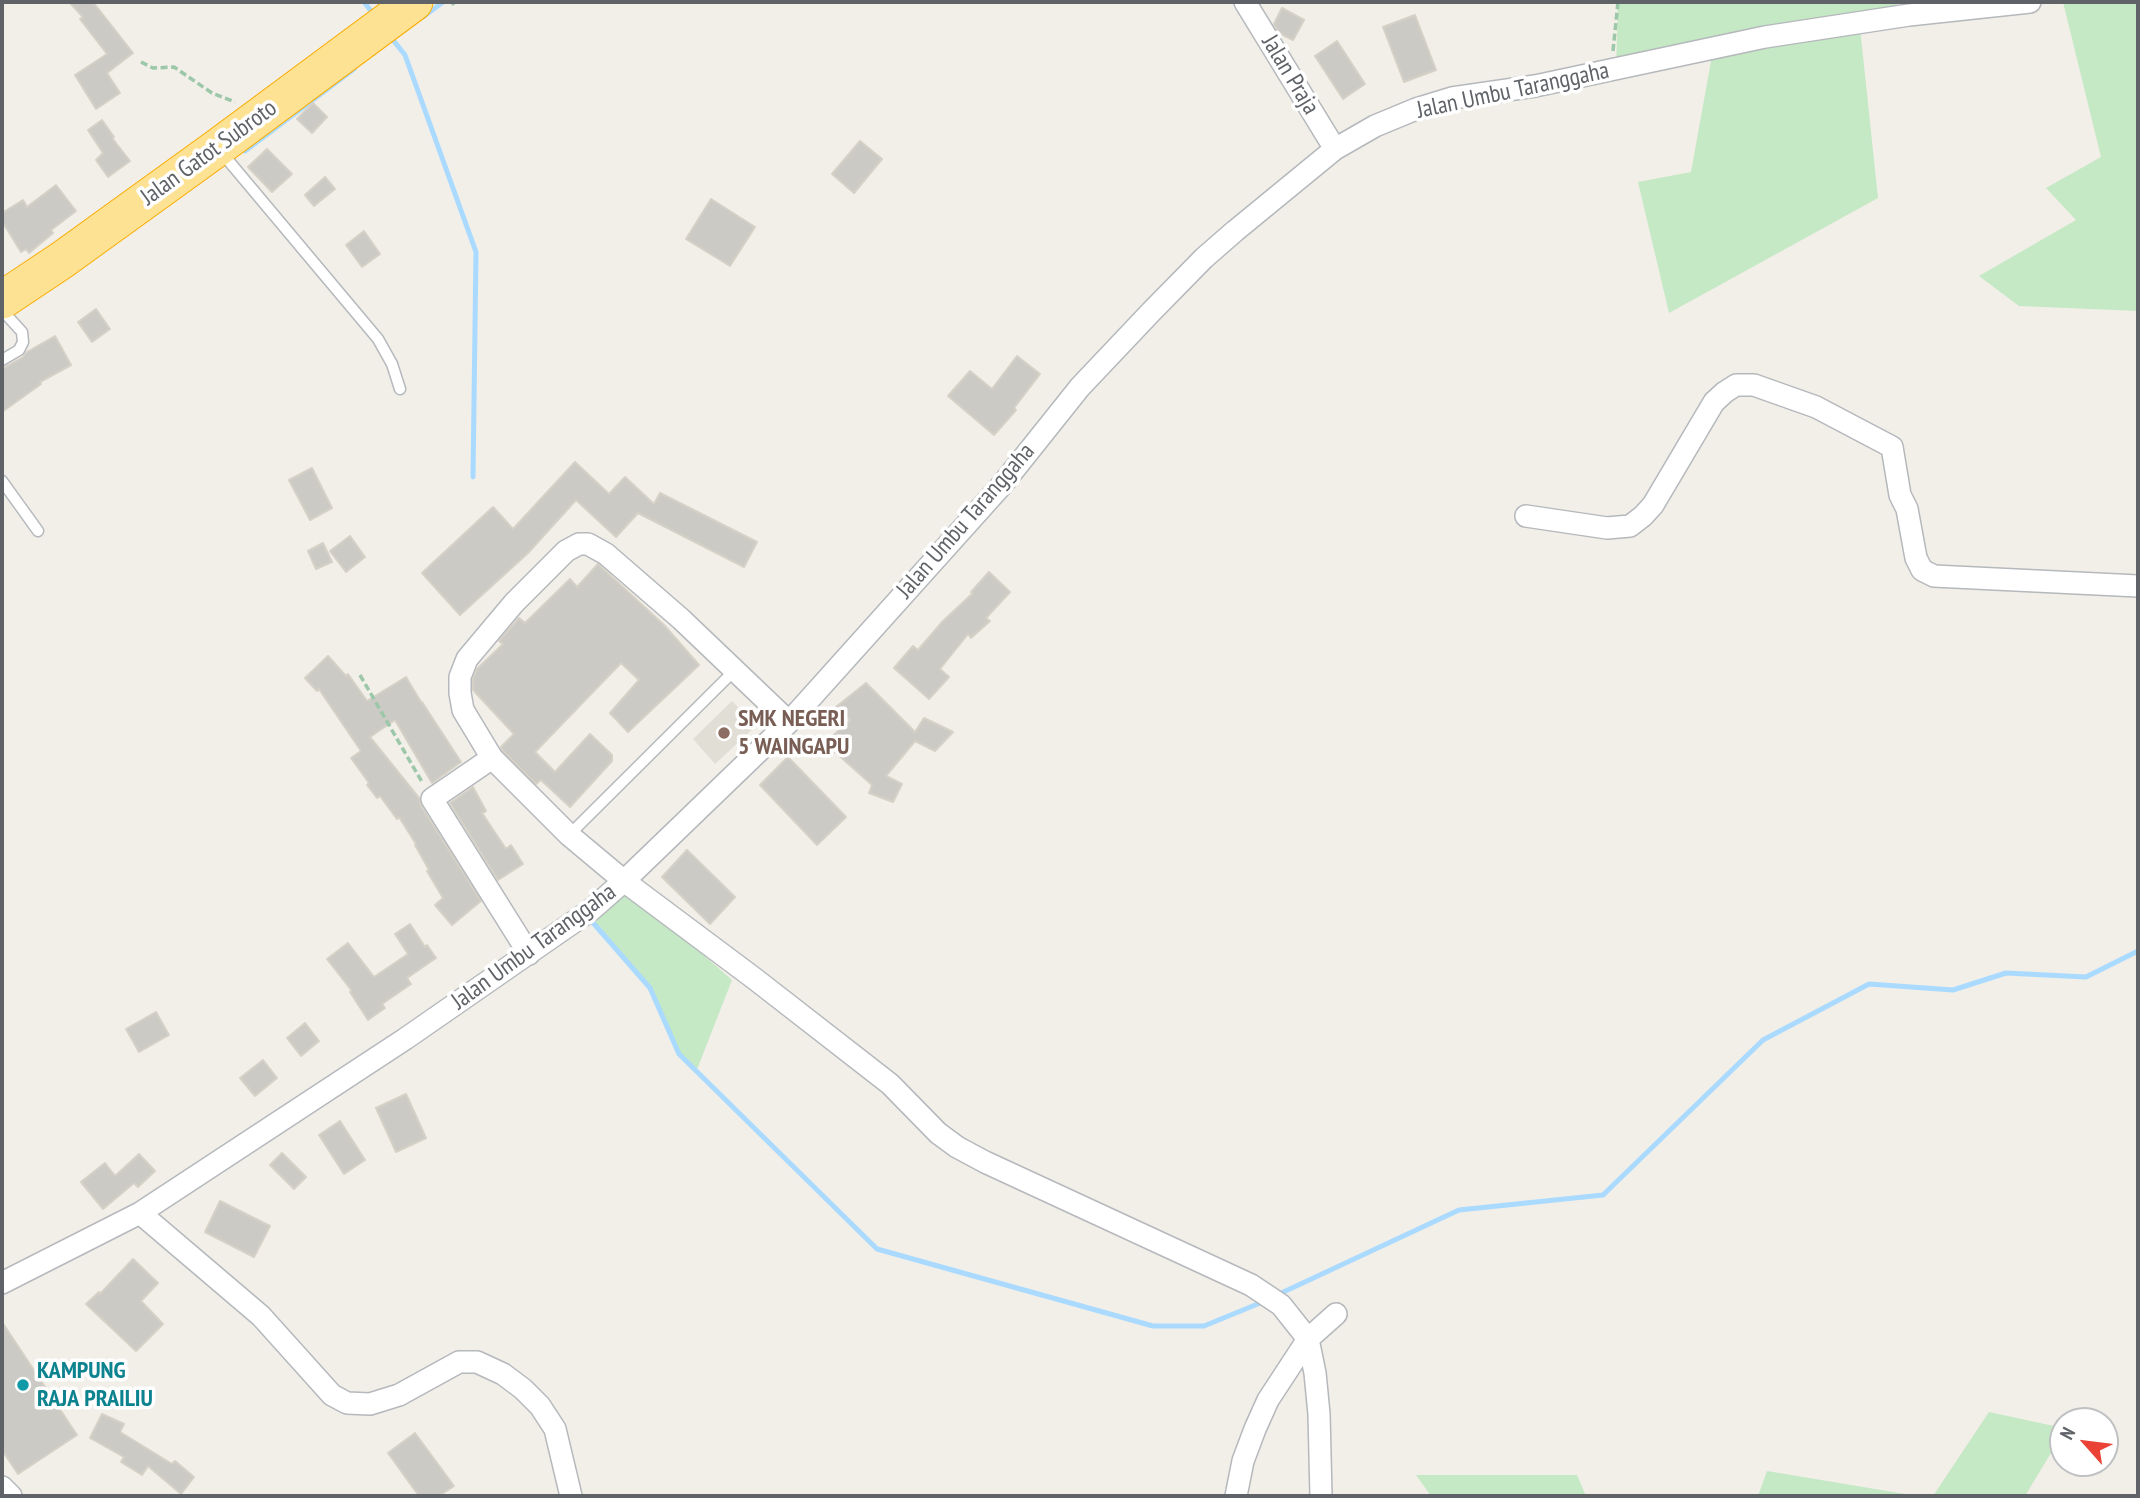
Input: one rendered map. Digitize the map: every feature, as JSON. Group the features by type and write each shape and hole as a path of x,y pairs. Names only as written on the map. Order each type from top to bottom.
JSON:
{"highway":[{"name":"Jalan Gatot Subroto","path":"2,300 62,260 393,18"}],"street":[{"name":"Jalan Praja","path":"1245,2 1335,149"},
{"name":"Jalan Umbu Taranggaha","path":"2,1283 140,1213 405,1039 586,914 624,881 789,722 1001,486 1080,387 1151,312 1234,231 1335,149 1375,126 1452,98 1535,86 1765,37 1909,15 2030,2"},
{"path":"1526,516 1607,528 1630,526 1653,505 1714,402 1736,385 1754,385 1816,407 1892,447 1900,495 1907,509 1916,558 1922,570 1934,576 2138,586"},
{"path":"789,722 681,619 606,554 589,544 579,544 566,551 514,603 467,659 460,677 463,710 492,758 569,835 624,881 890,1084 939,1133 957,1147 1251,1285 1281,1305 1308,1339 1319,1414 1321,1496"},
{"path":"492,758 432,799 529,954"},
{"path":"140,1213 261,1316 332,1395 347,1404 370,1405 399,1395 458,1362 477,1362 503,1374 540,1406 555,1429 571,1496"},
{"path":"1236,1496 1243,1461 1268,1400 1308,1339 1336,1314"},
{"path":"2,1487 11,1496"}],"lane":[{"path":"217,148 378,339 392,364 400,389"},
{"path":"2,310 22,332 23,342 19,350 2,360"},
{"path":"2,481 38,531"},
{"path":"569,835 734,671"}],"path":[{"path":"1611,71 1618,2"},
{"path":"141,62 153,68 174,67 212,93 263,114"},
{"path":"360,675 432,799"}],"shaded area":[{"name":"SMK NEGERI 5 WAINGAPU","path":"732,701 756,726 715,764 693,739"}],"green space":[{"path":"1618,2 1896,2 1902,20 1860,28 1878,198 1669,313 1638,182 1691,172 1713,50 1616,70"},
{"path":"2063,2 2138,2 2138,311 2019,306 1979,276 2076,220 2046,188 2101,157"},
{"path":"621,883 732,980 696,1072 679,1054 650,988 586,915"},
{"path":"1989,1412 2049,1425 2049,1456 2025,1496 1933,1496"},
{"path":"1767,1471 1917,1496 1758,1496"},
{"path":"1416,1475 1577,1475 1586,1496 1431,1496"}],"building":[{"path":"69,2 93,2 133,53 107,73 120,93 96,109 75,75 107,54 80,19 83,17"},
{"path":"1282,8 1304,20 1293,40 1279,33 1274,24"},
{"path":"1415,15 1436,70 1404,82 1383,27"},
{"path":"1337,41 1365,84 1343,99 1315,56"},
{"path":"313,103 327,117 312,133 297,119"},
{"path":"102,120 130,161 108,177 96,160 103,153 88,130"},
{"path":"860,141 882,159 854,193 832,174"},
{"path":"267,149 292,174 272,192 248,167"},
{"path":"325,177 335,189 314,206 305,195"},
{"path":"56,185 76,211 51,230 53,233 29,253 26,249 21,252 2,221 2,213 23,200 27,207"},
{"path":"711,199 755,227 730,266 686,239"},
{"path":"364,231 380,254 362,267 346,245"},
{"path":"96,309 110,329 92,342 78,322"},
{"path":"55,336 71,365 40,382 41,384 2,412 2,369"},
{"path":"1017,356 1040,374 1014,408 1016,410 994,435 948,396 970,371 992,389"},
{"path":"575,462 609,494 625,477 654,504 660,493 757,542 744,567 638,513 616,537 576,500 528,553 460,615 422,573 493,507 513,529"},
{"path":"312,468 332,508 310,520 289,480"},
{"path":"350,536 365,557 346,572 330,551"},
{"path":"323,543 332,562 316,569 308,551"},
{"path":"598,564 665,626 699,665 628,732 610,713 639,680 621,663 535,752 555,772 590,734 612,755 612,761 570,807 541,780 536,784 502,750 501,747 514,734 473,690 473,679 477,669 503,644 499,641 519,618 525,623 570,579 577,587"},
{"path":"989,572 1010,592 986,618 990,621 971,638 968,634 940,669 949,677 929,699 894,668 913,646 918,650 943,621 973,593 971,592"},
{"path":"328,656 346,676 348,674 367,701 406,677 461,762 432,783 395,720 370,737 419,798 421,806 481,901 452,925 435,905 443,898 427,871 429,870 416,844 399,817 397,819 380,796 377,798 367,785 369,783 351,758 361,751 319,689 317,691 305,678"},
{"path":"866,683 915,732 924,718 953,732 935,751 915,741 886,776 902,784 893,802 869,793 872,785 825,743 850,720 836,707"},
{"path":"788,757 846,817 817,845 760,785"},
{"path":"473,787 486,811 482,813 506,849 511,845 523,864 498,880 450,803"},
{"path":"687,850 735,897 710,924 662,877"},
{"path":"410,924 436,958 407,978 411,984 382,1004 385,1008 368,1020 350,992 352,991 327,959 348,943 374,977 408,954 395,934"},
{"path":"156,1012 169,1035 139,1052 126,1029"},
{"path":"305,1023 319,1041 301,1056 287,1038"},
{"path":"263,1060 277,1078 255,1096 240,1078"},
{"path":"406,1094 426,1138 396,1152 376,1108"},
{"path":"340,1121 365,1160 344,1174 319,1135"},
{"path":"282,1153 306,1177 294,1189 270,1165"},
{"path":"139,1154 155,1171 138,1187 134,1183 103,1209 81,1182 105,1163 115,1176"},
{"path":"220,1201 270,1226 254,1257 205,1232"},
{"path":"133,1259 158,1283 141,1301 163,1324 136,1351 86,1304 99,1292 100,1294"},
{"name":"KAMPUNG RAJA PRAILIU","path":"2,1322 77,1435 18,1474 2,1450"},
{"path":"102,1414 124,1424 120,1432 172,1464 175,1461 194,1477 181,1494 148,1466 142,1475 121,1462 124,1457 90,1438"},
{"path":"415,1433 454,1486 439,1496 419,1496 388,1453"}],"waterway":[{"path":"364,2 375,16"},
{"path":"423,17 443,2"},
{"path":"389,35 405,55 476,252 473,477"},
{"path":"245,151 354,69"},
{"path":"588,917 650,988 679,1054 877,1249 1153,1326 1204,1326 1265,1301"},
{"path":"1277,1295 1459,1210 1603,1195 1763,1040 1869,984 1953,990 2006,973 2086,977 2138,951"}],"place":[{"name":"SMK NEGERI 5 WAINGAPU","path":"724,733"},
{"name":"KAMPUNG RAJA PRAILIU","path":"23,1385"}]}
